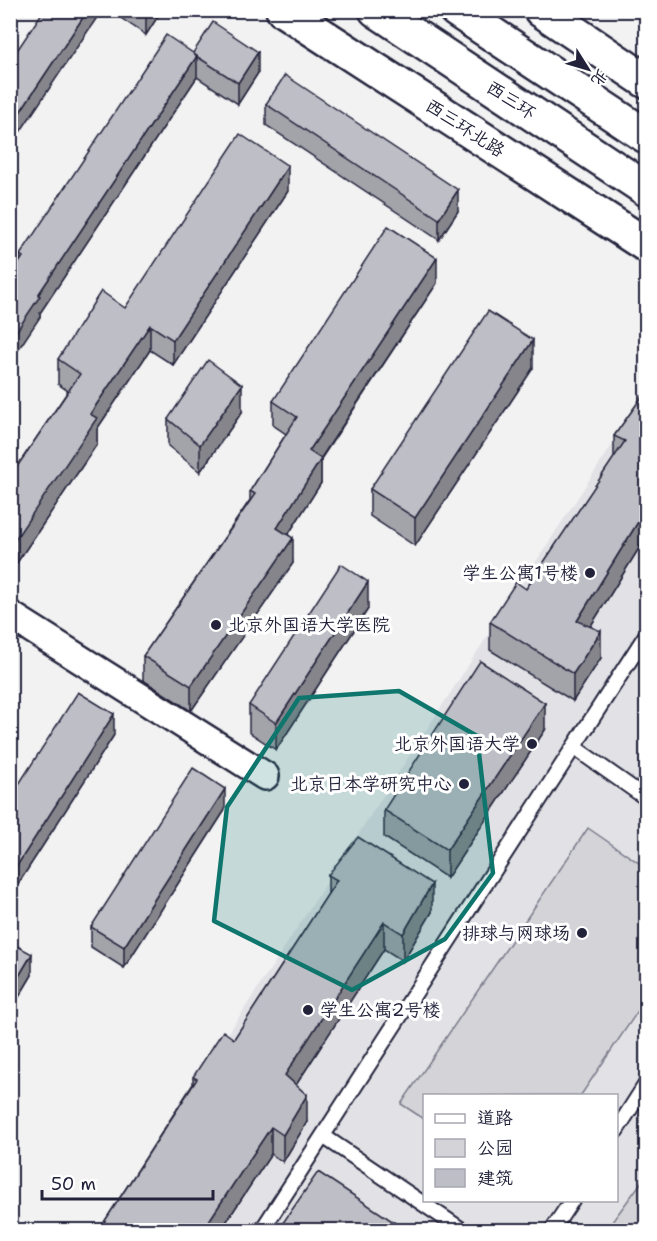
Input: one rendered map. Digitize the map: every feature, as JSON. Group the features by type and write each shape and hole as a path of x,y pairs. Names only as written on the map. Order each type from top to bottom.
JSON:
{"main road":[{"name":"西三环北路","path":"283,10 644,238"},
{"name":"西三环","path":"376,10 646,189"},
{"path":"456,10 646,136"},
{"path":"541,10 646,81"}],"street":[{"path":"10,615 265,776"}],"lane":[{"path":"262,1230 575,748 646,634"},
{"path":"575,748 646,798"},
{"path":"618,1128 646,1084"},
{"path":"323,1136 462,1230"},
{"path":"552,1230 571,1202"}],"highlighted area":[{"path":"399,691 477,736 493,873 445,939 352,990 214,921 227,807 299,698"}],"shaded area":[{"name":"北京外国语大学","path":"646,393 646,1230 100,1230"}],"green space":[{"name":"排球与网球场","path":"588,828 646,868 646,999 582,1094 423,1094 423,1118 401,1104"},
{"path":"646,1176 646,1230 606,1230"}],"building":[{"path":"44,10 88,10 10,127 10,61"},
{"path":"213,22 258,52 238,83 197,56 38,295 40,296 10,341 10,276 23,257 20,255 166,35 193,53"},
{"path":"285,75 458,190 439,219 266,104"},
{"path":"240,134 288,166 173,340 150,325 90,414 97,418 10,547 10,477 80,374 58,359 101,291 125,308"},
{"path":"388,226 437,258 309,451 321,459 277,528 293,538 191,686 143,656 255,494 250,491 297,417 273,401"},
{"path":"488,311 533,340 415,518 370,489"},
{"path":"208,360 242,385 200,445 168,419"},
{"name":"学生公寓1号楼","path":"646,391 646,509 577,621 601,631 573,674 490,622 516,582 526,589 625,441 614,436"},
{"path":"341,564 368,582 276,723 249,705"},
{"name":"北京日本学研究中心","path":"480,661 545,703 447,850 384,810"},
{"path":"78,692 114,714 11,875 10,798"},
{"path":"193,768 225,789 124,947 91,927"},
{"path":"358,837 432,884 403,934 384,922 285,1075 307,1095 283,1135 271,1127 203,1230 99,1230 197,1079 193,1077 223,1031 234,1039 337,880 328,875"},
{"path":"10,942 32,954 13,986 10,985"},
{"path":"318,1172 406,1230 278,1230"}],"place":[{"name":"学生公寓1号楼","path":"590,573"},
{"name":"北京外国语大学医院","path":"216,625"},
{"name":"北京外国语大学","path":"532,744"},
{"name":"北京日本学研究中心","path":"464,784"},
{"name":"排球与网球场","path":"582,933"},
{"name":"学生公寓2号楼","path":"308,1010"}]}
